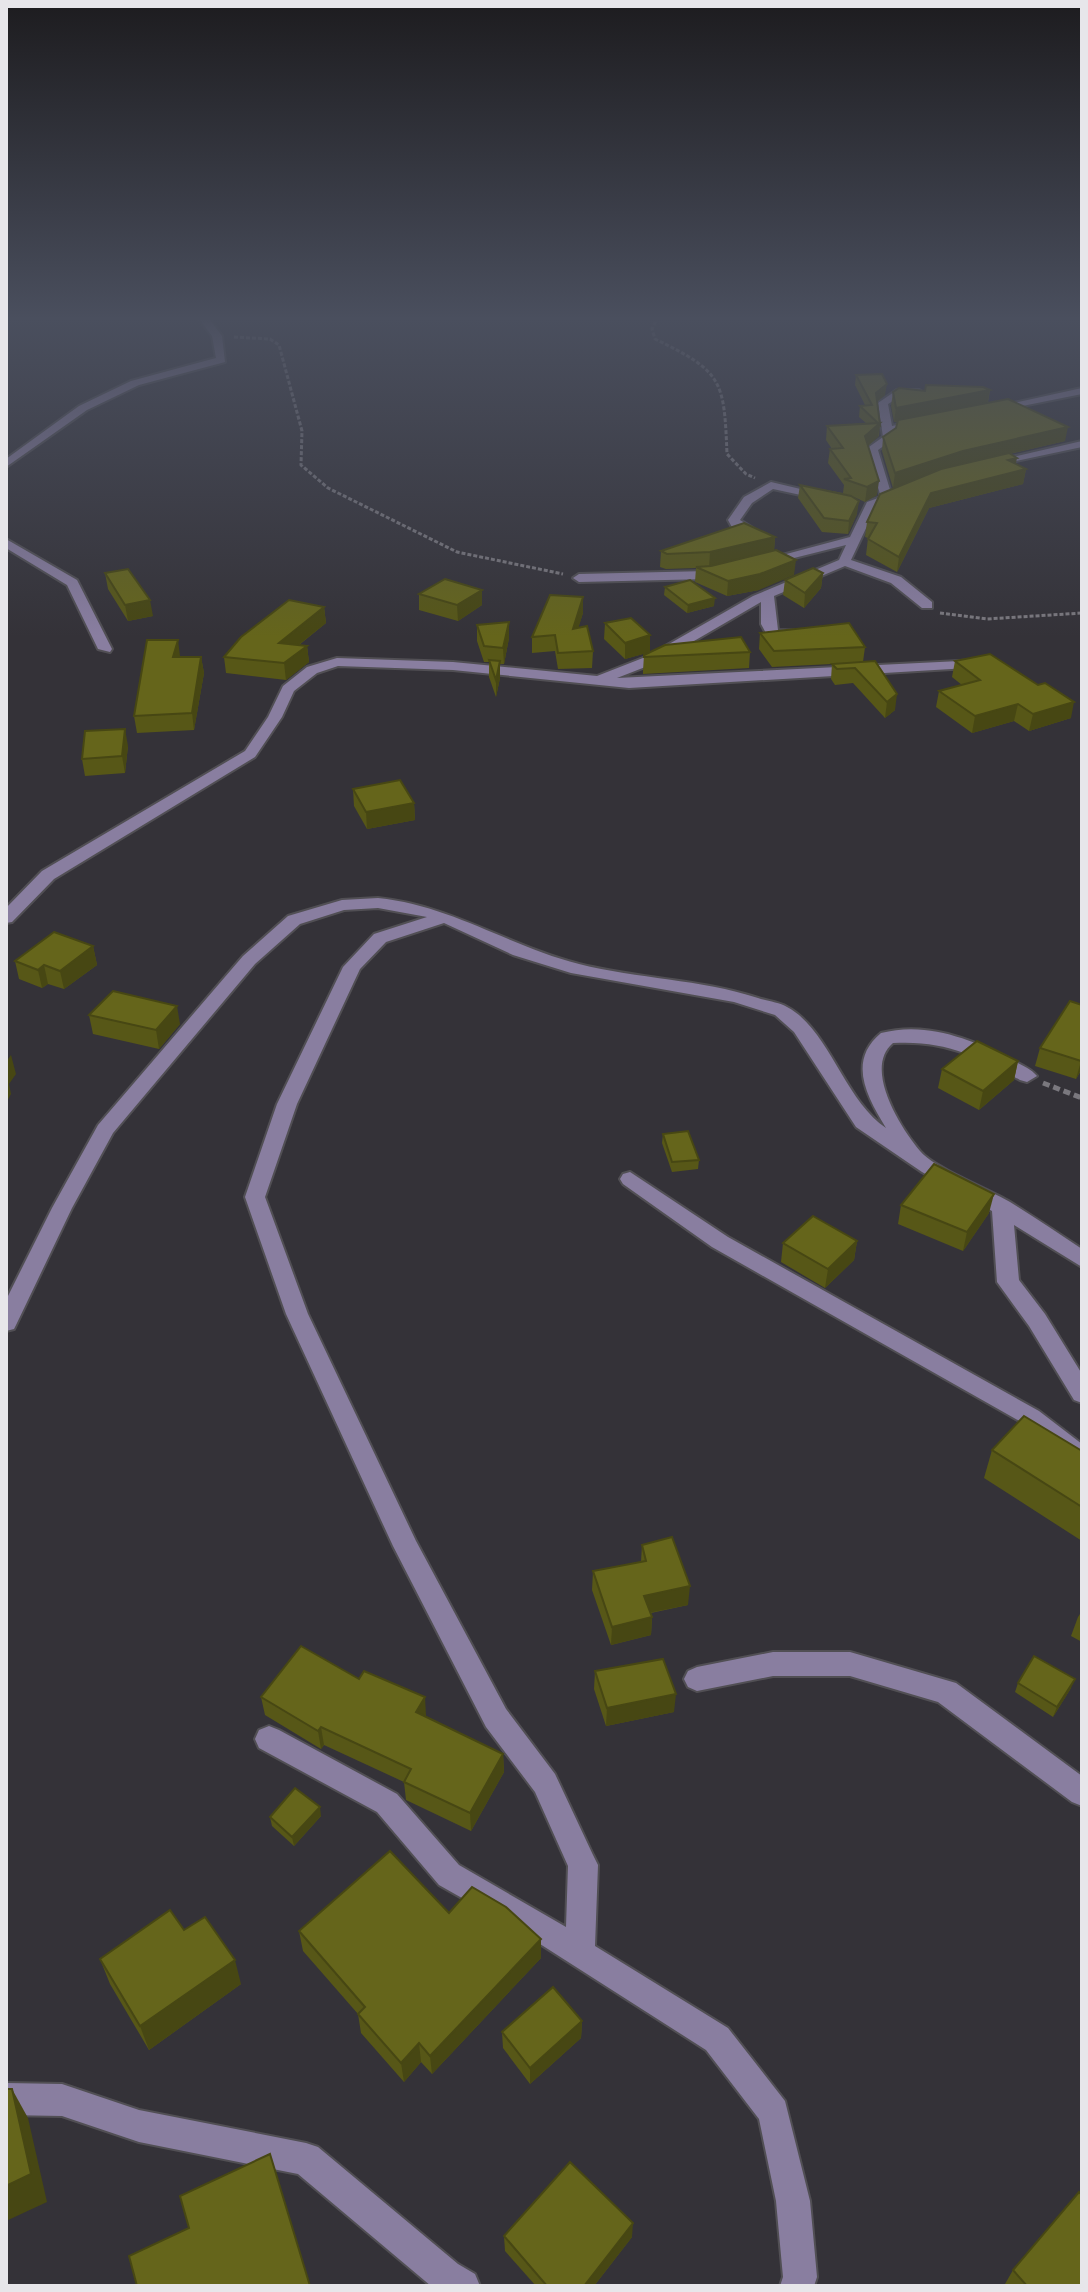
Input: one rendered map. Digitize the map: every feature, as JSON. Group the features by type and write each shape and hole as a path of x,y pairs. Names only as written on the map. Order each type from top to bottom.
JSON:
{"street":[{"path":"6,464 62,423"},
{"path":"885,423 888,438 872,449 887,498"},
{"path":"888,430 925,423"},
{"path":"983,465 1082,444"},
{"path":"801,553 747,533 737,526 734,520 748,500 771,485 849,502 868,512"},
{"path":"596,680 622,674 733,611 844,562 871,505 911,489"},
{"path":"579,578 709,575 856,539"},
{"path":"6,543 72,583 105,649"},
{"path":"844,562 896,580 927,605"},
{"path":"767,596 768,624 773,634 814,634"},
{"path":"6,918 48,875 250,754 275,717 288,689 312,670 337,662 378,662 629,684 983,664"},
{"path":"6,1323 62,1208 105,1130 249,960 294,920 342,905 378,903 408,906 445,917 519,951 577,969 737,997 781,1011 801,1028 863,1122 1082,1259"},
{"path":"445,917 380,938 352,967 287,1104 255,1197 297,1314 406,1546 496,1718 545,1783 583,1865 580,1953"},
{"path":"914,1156 885,1109 871,1078 875,1050 888,1037 919,1034 961,1040 1027,1076"},
{"path":"630,1179 720,1242 1031,1417 1082,1457"},
{"path":"1002,1207 1008,1282 1037,1320 1082,1394"},
{"path":"697,1679 773,1664 850,1664 919,1684 946,1692 1082,1793"},
{"path":"269,1739 387,1803 449,1875 526,1918 717,2039 774,2112 793,2201 800,2277 797,2286"},
{"path":"6,2099 62,2100 139,2126 306,2159 446,2276 463,2286"}],"path":[{"path":"300,423 301,465 328,488 457,552 579,578"},
{"path":"725,423 727,454 746,474 771,485"},
{"path":"927,605 947,618 1082,613"},
{"path":"1027,1076 1082,1098"}],"building":[{"path":"880,423 865,436 879,481 867,487 844,479 851,478 830,449 843,448 827,426"},
{"path":"897,423 1059,423 1068,427 963,451 895,473 883,437 896,428"},
{"path":"1009,453 1017,458 1008,460 1026,469 931,493 899,557 868,539 877,523 867,522 880,494 941,469"},
{"path":"800,485 851,496 859,501 849,521 824,518"},
{"path":"744,523 775,537 710,552 667,554 661,551"},
{"path":"776,550 796,560 760,574 728,581 696,567 711,566"},
{"path":"813,568 823,573 805,593 785,580"},
{"path":"128,569 150,600 125,605 105,573"},
{"path":"445,579 482,590 457,605 419,594"},
{"path":"690,580 715,598 688,605 665,587"},
{"path":"550,595 583,597 573,629 587,626 593,651 558,653 555,635 532,637"},
{"path":"289,600 324,607 279,643 307,646 284,663 224,657 241,637"},
{"path":"631,618 650,635 625,643 605,623"},
{"path":"509,622 503,648 484,646 477,625"},
{"path":"849,623 865,647 774,651 760,633"},
{"path":"741,637 750,652 644,657 665,645"},
{"path":"147,640 178,640 173,657 201,657 192,713 134,716"},
{"path":"990,654 1038,685 1045,683 1074,702 1033,714 1018,704 975,716 939,691 980,680 955,661"},
{"path":"489,660 500,661 496,680"},
{"path":"875,661 897,694 887,702 855,668 837,669 832,664"},
{"path":"125,729 122,756 82,759 85,731"},
{"path":"400,780 414,803 366,812 353,789"},
{"path":"54,932 93,946 60,971 44,965 38,970 15,961"},
{"path":"113,991 177,1006 156,1030 89,1015"},
{"path":"1070,1001 1082,1005 1081,1061 1040,1048"},
{"path":"977,1041 1018,1061 983,1091 942,1069"},
{"path":"688,1131 699,1160 672,1162 663,1134"},
{"path":"934,1164 994,1194 967,1232 901,1205"},
{"path":"813,1216 857,1241 828,1269 783,1243"},
{"path":"1024,1416 1082,1451 1082,1507 992,1450"},
{"path":"672,1537 690,1586 644,1596 652,1617 612,1627 593,1571 646,1561 642,1545"},
{"path":"301,1646 359,1679 364,1671 425,1697 416,1712 503,1754 470,1813 404,1782 411,1769 321,1727 318,1731 261,1697"},
{"path":"1034,1656 1075,1679 1057,1707 1018,1683"},
{"path":"663,1659 676,1694 607,1708 595,1671"},
{"path":"295,1788 320,1807 292,1837 270,1817"},
{"path":"390,1851 449,1913 472,1887 506,1907 541,1939 430,2056 419,2043 401,2063 358,2014 365,2007 299,1931"},
{"path":"170,1910 184,1930 205,1917 235,1960 140,2026 100,1959"},
{"path":"553,1987 582,2021 530,2068 502,2032"},
{"path":"6,2089 12,2089 31,2174 6,2186"},
{"path":"270,2154 310,2286 137,2286 129,2256 189,2228 180,2196"},
{"path":"570,2162 633,2223 584,2286 547,2286 504,2236"},
{"path":"1079,2192 1082,2195 1082,2283 1080,2286 1027,2286 1013,2270"}]}
